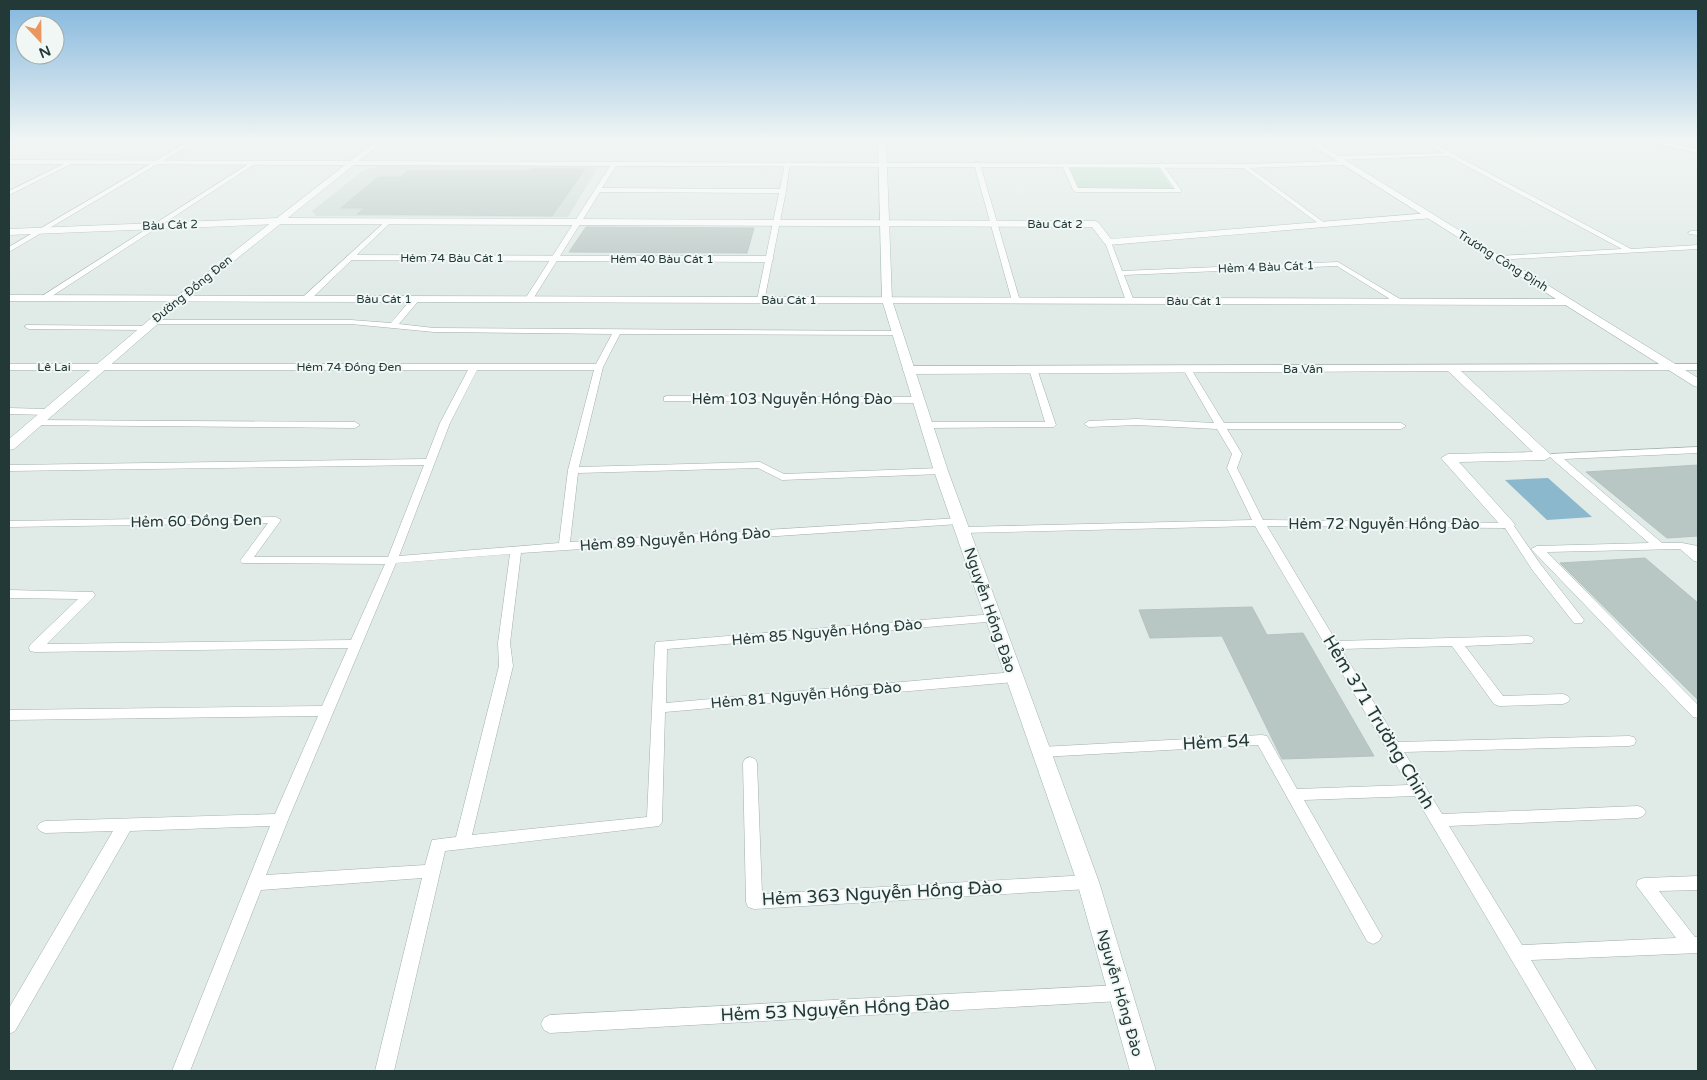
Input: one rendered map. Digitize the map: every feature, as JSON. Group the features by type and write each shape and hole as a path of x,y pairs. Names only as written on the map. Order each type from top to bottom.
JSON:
{"street":[{"name":"Đường Đồng Đen","path":"9,446 180,299 317,190"},
{"name":"Nguyễn Hồng Đào","path":"883,190 887,300 941,471 1088,882 1143,1071"},
{"name":"Trương Công Định","path":"1389,190 1698,383"},
{"path":"1108,242 1430,216"},
{"name":"Bàu Cát 2","path":"9,232 278,221 994,223 1095,224 1108,242"},
{"name":"Hẻm 74 Bàu Cát 1","path":"350,258 554,259"},
{"name":"Hẻm 40 Bàu Cát 1","path":"554,259 769,259"},
{"name":"Bàu Cát 1","path":"9,298 1569,302"},
{"name":"Lê Lai","path":"9,367 100,367"},
{"name":"Ba Vân","path":"908,370 1698,367"},
{"path":"1451,368 1545,456 1448,458 1508,525"}],"lane":[{"path":"9,250 111,190"},
{"path":"43,298 211,190"},
{"path":"529,299 598,190"},
{"path":"672,190 783,191 761,300"},
{"path":"985,190 1016,301"},
{"path":"1117,190 1179,190"},
{"path":"1277,190 1324,225"},
{"path":"1516,190 1629,250"},
{"path":"306,299 389,221"},
{"path":"1108,242 1130,301"},
{"path":"1497,258 1698,246"},
{"name":"Hẻm 4 Bàu Cát 1","path":"1120,273 1338,264 1401,302"},
{"path":"393,326 416,299"},
{"path":"29,327 351,322 434,330 897,333"},
{"path":"564,546 573,470 599,367 617,332"},
{"name":"Hẻm 74 Đồng Đen","path":"100,367 599,367"},
{"path":"181,1071 280,820 392,560 445,423 474,367"},
{"path":"926,425 1051,426 1033,369"},
{"name":"Hẻm 371 Trường Chinh","path":"1188,369 1237,454 1232,468 1259,524 1588,1071"},
{"name":"Hẻm 103 Nguyễn Hồng Đào","path":"667,399 918,400"},
{"path":"9,411 48,412"},
{"path":"1089,424 1137,422 1220,426 1401,426"},
{"path":"35,423 355,425"},
{"path":"1660,546 1555,456 1698,450"},
{"path":"9,468 430,462"},
{"path":"573,470 760,465 782,478 941,471"},
{"name":"Hẻm 60 Đồng Đen","path":"9,524 276,520 246,561 392,560"},
{"name":"Hẻm 72 Nguyễn Hồng Đào","path":"1259,524 1508,525"},
{"name":"Hẻm 89 Nguyễn Hồng Đào","path":"392,560 564,546 960,525 1259,524"},
{"path":"1508,525 1578,620"},
{"path":"1698,549 1682,546 1660,546 1537,549 1698,713"},
{"path":"1682,546 1698,559"},
{"path":"463,841 506,666 504,642 516,550"},
{"path":"10,595 89,595 35,648 356,644"},
{"name":"Hẻm 85 Nguyễn Hồng Đào","path":"659,708 661,645 994,618"},
{"path":"1332,644 1528,640"},
{"path":"1455,641 1499,701 1563,699"},
{"name":"Hẻm 81 Nguyễn Hồng Đào","path":"659,708 1014,677"},
{"path":"385,1071 438,845 654,822 659,708"},
{"path":"9,715 327,711"},
{"name":"Hẻm 54","path":"1041,752 1262,740 1293,795"},
{"path":"1393,747 1629,741"},
{"name":"Hẻm 363 Nguyễn Hồng Đào","path":"750,764 754,902 1088,882"},
{"path":"1373,936 1293,795 1419,790"},
{"path":"1437,820 1638,812"},
{"path":"45,827 280,820"},
{"path":"9,1025 125,825"},
{"path":"256,883 432,871"},
{"path":"1694,945 1644,885 1698,882"},
{"path":"1517,953 1694,945"},
{"name":"Hẻm 53 Nguyễn Hồng Đào","path":"550,1024 1120,993"}],"shaded area":[{"path":"338,190 584,190 568,217 316,216 312,211"}],"water":[{"path":"1548,478 1592,517 1547,520 1505,480"}],"building":[{"path":"362,190 570,190 552,216 357,214 365,208 341,208"},
{"path":"586,227 754,228 747,253 569,252"},
{"path":"1698,465 1698,536 1667,538 1586,472"},
{"path":"1645,558 1698,603 1698,700 1560,563"},
{"path":"1252,607 1267,635 1303,633 1374,756 1282,759 1222,636 1150,638 1139,610"}]}
